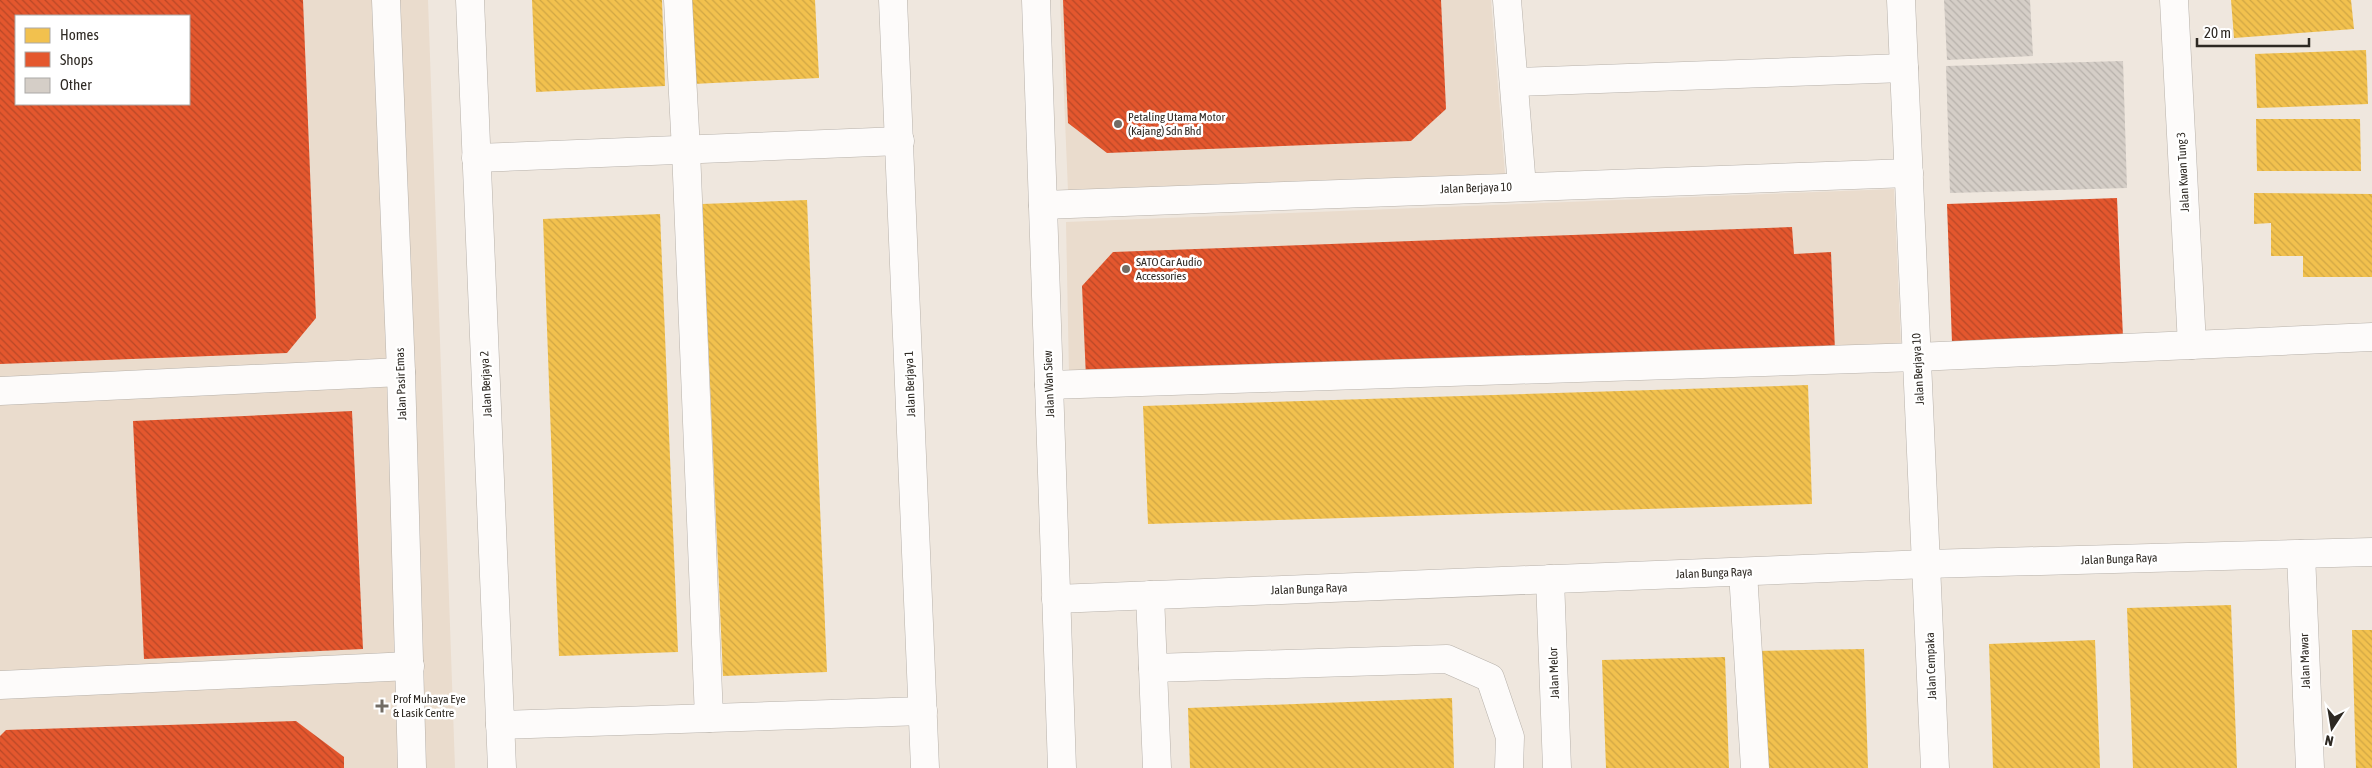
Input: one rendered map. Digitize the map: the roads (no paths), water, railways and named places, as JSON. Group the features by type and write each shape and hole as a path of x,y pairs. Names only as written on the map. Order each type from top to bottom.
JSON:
{"street":[{"name":"Jalan Pasir Emas","path":"386,0 412,768"},
{"name":"Jalan Berjaya 2","path":"470,0 502,768"},
{"path":"678,0 686,150 709,718"},
{"name":"Jalan Berjaya 1","path":"892,0 900,141 925,768"},
{"name":"Jalan Wan Siew","path":"1036,0 1062,768"},
{"path":"1507,0 1522,187"},
{"name":"Jalan Berjaya 10","path":"1901,0 1928,564"},
{"name":"Jalan Kwan Tung 3","path":"2174,0 2192,345"},
{"path":"1514,82 1904,68"},
{"path":"476,158 900,141"},
{"name":"Jalan Berjaya 10","path":"1043,205 1909,173"},
{"path":"1049,385 1917,357 2372,337"},
{"path":"0,391 400,372"},
{"name":"Jalan Bunga Raya","path":"1056,598 1928,564 2372,552"},
{"name":"Jalan Mawar","path":"2300,554 2310,768"},
{"name":"Jalan Cempaka","path":"1928,564 1935,768"},
{"path":"1743,572 1755,768"},
{"name":"Jalan Melor","path":"1550,579 1557,768"},
{"path":"1150,595 1157,768"},
{"path":"1153,668 1447,659 1490,678 1510,737 1509,768"},
{"path":"0,685 410,666"},
{"path":"500,725 923,711"}],"place":[{"name":"Petaling Utama Motor (Kajang) Sdn Bhd","path":"1118,124"},
{"name":"SATO Car Audio Accessories","path":"1126,269"},
{"name":"Prof Muhaya Eye & Lasik Centre","path":"382,706"}]}
